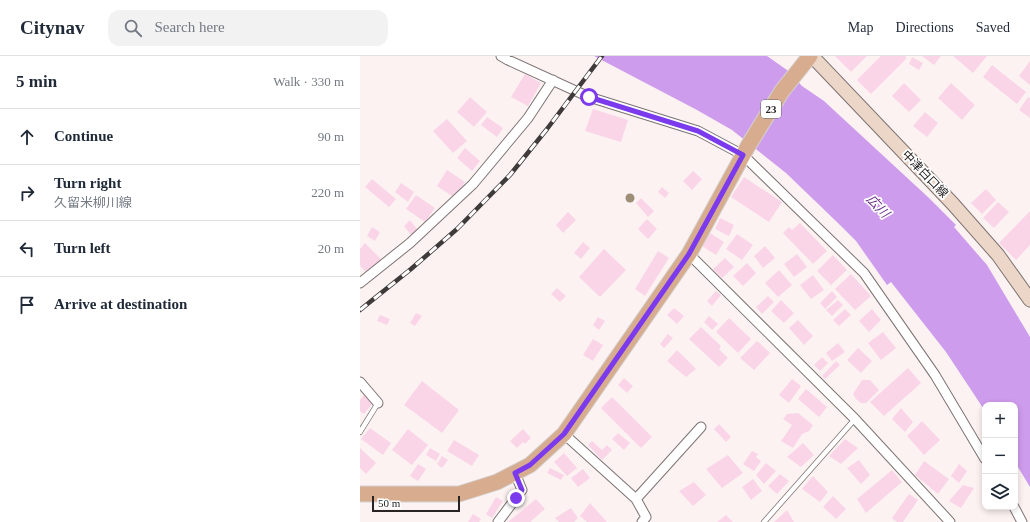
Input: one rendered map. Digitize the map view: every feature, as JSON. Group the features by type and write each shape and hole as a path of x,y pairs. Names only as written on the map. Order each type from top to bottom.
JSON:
{"main road":[{"name":"23","path":"360,494 459,494 497,482 530,465 564,434 689,254 746,150 782,91 811,56"},
{"name":"中津白口線","path":"811,56 953,204 998,255 1030,300"}],"street":[{"path":"500,56 589,97 698,131 746,150 864,273 935,375 982,454"},
{"path":"360,283 410,243 473,184 528,118 553,80"},
{"path":"689,254 855,419 950,522"},
{"path":"360,382 378,403"},
{"path":"636,499 701,428"},
{"path":"564,434 636,499 646,517 642,522"},
{"path":"498,522 522,490 515,473"},
{"path":"1016,510 1022,522"}],"lane":[{"path":"360,432 378,403"},
{"path":"764,522 855,419"}],"water":[{"name":"広川","path":"594,56 767,56 787,70 802,86 824,101 956,225 954,227 987,265 1030,337 1030,487 1018,467 1018,402 982,402 982,406 946,352 891,282 887,285 856,241 786,173 732,130"}],"building":[{"path":"835,56 867,56 851,72"},
{"path":"881,56 905,56 907,58 871,94 857,80"},
{"path":"922,56 941,56 934,65"},
{"path":"953,56 987,56 973,73"},
{"path":"912,57 923,63 919,70 909,64"},
{"path":"1030,61 1030,85 1019,76"},
{"path":"992,65 1026,92 1017,104 983,77"},
{"path":"525,74 541,83 528,106 511,97"},
{"path":"904,83 921,100 909,112 892,96"},
{"path":"951,83 975,105 962,120 938,98"},
{"path":"470,97 487,112 474,127 457,112"},
{"path":"1028,97 1030,98 1030,118 1019,110"},
{"path":"593,109 628,120 621,142 585,131"},
{"path":"925,112 938,123 927,137 913,126"},
{"path":"487,117 503,128 497,137 481,125"},
{"path":"447,119 467,141 453,153 433,131"},
{"path":"465,148 480,161 472,171 457,158"},
{"path":"447,170 465,182 455,198 437,186"},
{"path":"693,171 702,179 692,190 683,181"},
{"path":"744,177 782,202 769,222 731,197"},
{"path":"372,179 396,199 389,207 365,187"},
{"path":"401,183 414,192 408,202 395,192"},
{"path":"662,187 669,193 665,198 658,192"},
{"path":"986,189 996,200 982,214 971,203"},
{"path":"416,195 435,208 425,222 406,209"},
{"path":"641,198 654,211 648,217 636,203"},
{"path":"998,202 1009,212 994,228 983,218"},
{"path":"1030,211 1030,245 1016,260 999,243"},
{"path":"568,212 576,220 563,233 556,225"},
{"path":"720,218 734,225 729,236 715,229"},
{"path":"647,219 657,229 648,239 638,229"},
{"path":"410,220 417,229 411,235 404,226"},
{"path":"800,223 827,251 813,264 783,233 789,227 792,230"},
{"path":"372,227 380,232 375,241 367,236"},
{"path":"710,233 724,242 716,255 702,246"},
{"path":"737,234 753,245 742,260 726,249"},
{"path":"583,242 590,248 581,259 574,253"},
{"path":"365,243 381,259 367,273 360,266 360,249"},
{"path":"765,246 775,258 763,268 754,256"},
{"path":"604,249 626,270 600,297 579,277"},
{"path":"658,251 669,258 645,296 635,289"},
{"path":"797,254 807,267 794,277 784,264"},
{"path":"833,255 847,270 831,285 817,271"},
{"path":"725,258 734,267 722,278 713,269"},
{"path":"747,263 756,273 743,286 733,276"},
{"path":"779,270 792,285 778,297 765,283"},
{"path":"851,274 871,296 855,310 835,289"},
{"path":"813,275 824,290 811,299 800,285"},
{"path":"557,288 566,296 560,302 551,294"},
{"path":"716,291 721,295 712,306 707,301"},
{"path":"832,291 837,297 825,309 820,303"},
{"path":"768,296 774,302 762,314 756,307"},
{"path":"781,300 794,313 784,323 771,311"},
{"path":"838,300 843,305 832,316 826,310"},
{"path":"674,308 684,316 677,324 667,315"},
{"path":"845,309 851,315 839,326 833,320"},
{"path":"872,309 881,320 869,332 859,321"},
{"path":"416,313 422,316 415,326 410,323"},
{"path":"380,315 390,319 387,325 377,321"},
{"path":"709,316 718,324 712,330 704,322"},
{"path":"598,317 605,321 599,330 593,325"},
{"path":"729,318 751,339 738,353 716,332"},
{"path":"798,320 813,336 804,345 789,328"},
{"path":"701,327 721,346 719,349 728,358 719,367 689,339"},
{"path":"883,332 896,348 881,360 868,343"},
{"path":"668,334 673,338 664,348 660,344"},
{"path":"593,339 603,345 593,361 583,355"},
{"path":"757,341 770,353 754,370 740,358"},
{"path":"838,343 845,352 832,361 826,353"},
{"path":"858,348 872,361 861,373 847,360"},
{"path":"677,350 696,369 686,377 667,361"},
{"path":"822,357 828,363 820,371 814,365"},
{"path":"836,361 840,365 825,379 822,376"},
{"path":"908,368 921,383 884,416 870,402"},
{"path":"624,378 633,386 627,393 618,385"},
{"path":"792,379 801,386 789,403 779,395"},
{"path":"862,380 870,380 879,390 866,403 861,403 853,394"},
{"path":"422,381 459,410 442,433 404,405"},
{"path":"806,389 827,407 819,417 798,399"},
{"path":"364,395 373,403 364,414 360,411 360,400"},
{"path":"612,397 652,437 641,448 601,408"},
{"path":"901,408 913,422 905,432 892,419"},
{"path":"798,413 813,425 809,431 802,434 793,448 781,441 792,425 783,419 787,414"},
{"path":"922,421 940,440 924,455 907,436"},
{"path":"719,424 731,437 726,442 714,429"},
{"path":"370,428 391,443 383,455 361,439"},
{"path":"408,429 428,445 412,465 392,450"},
{"path":"523,429 531,438 525,444 523,442 517,448 510,441"},
{"path":"618,433 630,443 624,450 612,439"},
{"path":"845,439 858,448 841,464 829,456"},
{"path":"454,440 479,455 472,466 447,451"},
{"path":"592,441 602,450 607,445 612,450 602,460 588,445"},
{"path":"803,443 814,455 801,467 787,457"},
{"path":"360,448 376,463 366,474 360,468"},
{"path":"430,448 440,454 436,461 426,455"},
{"path":"752,451 758,454 756,457 761,461 754,471 743,464"},
{"path":"564,453 577,468 567,476 554,462"},
{"path":"728,455 743,473 722,488 706,469"},
{"path":"442,456 448,460 442,468 437,464"},
{"path":"859,460 870,475 861,484 847,468"},
{"path":"924,461 949,479 938,494 915,475"},
{"path":"766,463 776,471 764,484 756,475"},
{"path":"418,464 426,469 418,481 410,476"},
{"path":"959,464 967,471 959,483 951,476"},
{"path":"550,468 564,475 561,480 547,473"},
{"path":"583,469 590,478 578,487 571,478"},
{"path":"892,470 902,482 866,513 857,499"},
{"path":"780,474 789,481 777,494 768,486"},
{"path":"813,476 828,492 820,502 802,489"},
{"path":"753,479 762,491 751,500 742,487"},
{"path":"694,482 706,495 693,506 679,491"},
{"path":"963,485 974,488 961,508 949,501"},
{"path":"909,494 918,500 903,522 897,522 892,518"},
{"path":"833,496 846,509 836,519 823,507"},
{"path":"496,497 503,501 492,518 486,514"},
{"path":"536,499 545,509 531,521 532,522 508,522"},
{"path":"590,503 607,522 587,522 580,516"},
{"path":"571,508 578,518 574,522 559,522 555,518"},
{"path":"787,510 794,522 774,522"},
{"path":"473,514 481,519 479,522 468,522"},
{"path":"726,515 733,522 717,522"}],"railway":[{"path":"360,310 411,269 457,229 510,175 602,56"}],"route":[{"path":"516,498 522,490 515,473 530,465 564,434 689,254 743,155 698,131 589,97"}]}
